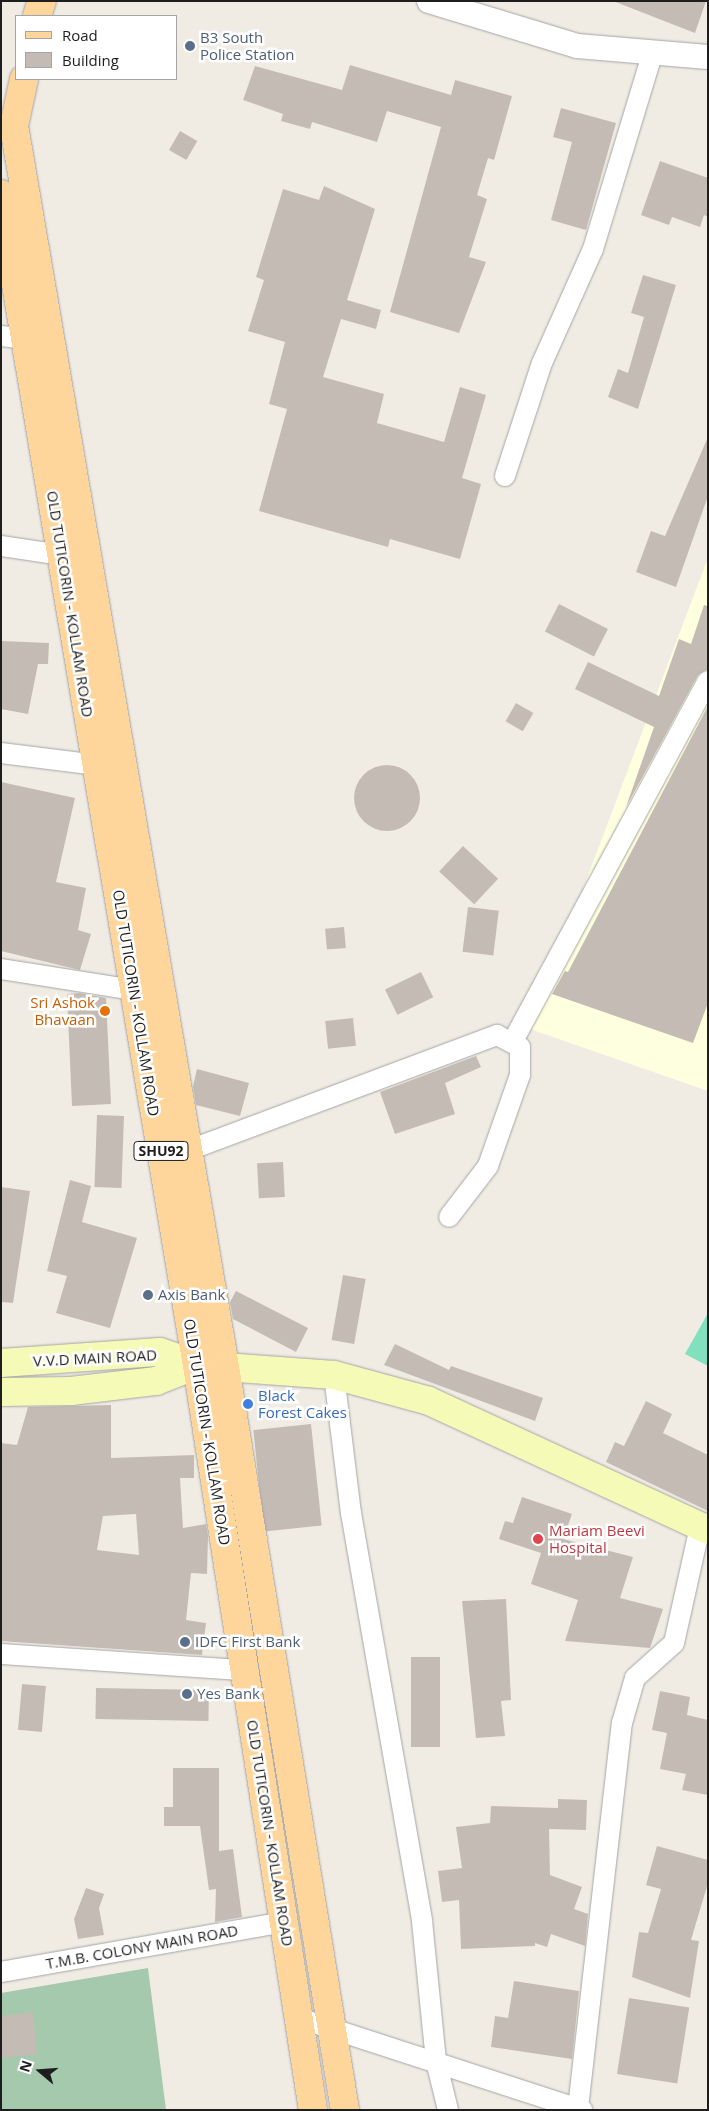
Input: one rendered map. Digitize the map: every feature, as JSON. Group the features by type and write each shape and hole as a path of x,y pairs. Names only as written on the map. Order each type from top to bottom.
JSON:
{"main road":[{"path":"37,15 42,1"},
{"path":"24,80 14,126 189,1150 345,2110"},
{"name":"OLD TUTICORIN - KOLLAM ROAD","path":"1,194 13,338 62,555 197,1365 298,2018 314,2110"},
{"name":"V.V.D MAIN ROAD","path":"1,1364 160,1352 197,1365"},
{"path":"197,1365 334,1375 429,1402 704,1528"},
{"name":"V.V.D MAIN ROAD","path":"1,1392 71,1391 156,1381 197,1365"}],"street":[{"path":"429,1 577,46 708,56"},
{"path":"505,476 542,363 593,249 653,52"},
{"path":"1,546 62,555"},
{"path":"513,1041 708,681"},
{"path":"1,753 97,765"},
{"path":"1,969 134,990"},
{"path":"163,1160 444,1052 497,1036 513,1041 520,1047 520,1075 505,1122 488,1166 449,1217"},
{"path":"334,1375 351,1513 422,1920 436,2061 448,2110"},
{"path":"298,2018 580,2109 622,1723 635,1678 674,1644 704,1528"},
{"path":"1,1654 245,1670"},
{"name":"T.M.B. COLONY MAIN ROAD","path":"1,1972 284,1922"}],"shaded area":[{"path":"708,558 708,1091 530,1029"},
{"path":"148,1968 166,2110 1,2110 1,1993"}],"green space":[{"path":"708,1313 708,1366 685,1354"}],"building":[{"path":"613,1 706,1 695,33"},
{"path":"350,65 451,95 455,80 512,96 494,160 488,158 477,195 487,199 469,257 486,262 459,333 390,312 441,127 387,111 377,142 312,122 310,129 281,121 283,114 243,100 255,66 342,90"},
{"path":"561,108 616,123 586,230 551,220 572,142 553,137"},
{"path":"180,131 197,141 186,160 169,150"},
{"path":"660,161 708,178 708,217 704,215 700,227 672,217 669,225 641,215"},
{"path":"324,186 375,209 347,300 381,310 376,329 341,319 323,377 384,394 377,423 444,442 460,387 486,395 462,478 481,484 460,559 390,539 388,547 259,511 287,409 269,404 285,342 248,331 264,280 256,277 283,189 319,200"},
{"path":"643,275 676,285 638,409 608,397 618,369 628,373 644,317 631,313"},
{"path":"708,437 708,496 676,587 636,572 651,531 665,536"},
{"path":"559,604 608,629 594,657 545,632"},
{"path":"704,605 708,606 708,669 698,675 626,807 654,727 575,689 588,662 659,696 679,639 691,644"},
{"path":"1,641 49,643 48,664 38,664 28,714 1,709"},
{"path":"516,703 533,713 523,731 506,721"},
{"path":"708,706 708,1003 693,1043 552,994 565,971 568,972"},
{"path":"387,765 400,768 410,775 417,785 420,798 417,811 410,821 400,828 387,831 374,828 364,821 357,811 354,798 357,785 364,775 374,768"},
{"path":"1,782 75,798 56,882 86,888 78,930 91,934 80,970 1,951"},
{"path":"463,846 498,879 474,904 439,872"},
{"path":"468,907 499,911 493,955 463,952"},
{"path":"344,927 346,948 327,950 325,929"},
{"path":"421,972 433,997 397,1015 385,990"},
{"path":"80,993 106,998 111,1104 72,1106 67,994"},
{"path":"353,1018 356,1046 328,1049 325,1021"},
{"path":"476,1056 481,1067 445,1083 455,1114 395,1134 380,1092"},
{"path":"197,1069 249,1083 240,1116 196,1105 193,1086"},
{"path":"97,1115 124,1116 121,1188 94,1187"},
{"path":"283,1162 285,1197 259,1198 257,1163"},
{"path":"70,1180 91,1186 82,1222 137,1238 110,1328 56,1313 67,1276 47,1271"},
{"path":"1,1187 30,1191 13,1303 1,1302"},
{"path":"343,1275 366,1279 354,1344 332,1340"},
{"path":"236,1291 308,1328 296,1352 233,1319 230,1302"},
{"path":"395,1344 449,1370 451,1366 543,1398 535,1421 384,1365"},
{"path":"646,1401 672,1414 663,1433 708,1455 708,1511 606,1462 615,1442 624,1446"},
{"path":"111,1405 111,1458 194,1455 194,1478 180,1478 183,1528 206,1524 208,1536 207,1574 191,1573 186,1620 206,1623 202,1655 1,1641 1,1443 17,1445 28,1407","holes":["136,1514 139,1555 97,1550 103,1516"]},
{"path":"311,1424 322,1525 264,1532 253,1430"},
{"path":"522,1497 572,1514 563,1539 633,1557 620,1598 663,1609 650,1648 565,1641 578,1600 531,1584 541,1553 499,1539 505,1521 513,1523"},
{"path":"506,1599 511,1700 501,1701 505,1736 476,1738 462,1601"},
{"path":"411,1657 440,1657 440,1747 411,1747"},
{"path":"22,1684 46,1686 42,1732 18,1730"},
{"path":"96,1688 209,1690 208,1721 95,1719"},
{"path":"660,1691 690,1697 687,1715 708,1720 708,1795 682,1790 686,1774 660,1769 667,1733 652,1730"},
{"path":"173,1768 219,1768 219,1851 233,1849 242,1917 215,1922 216,1889 209,1890 200,1826 164,1826 164,1807 173,1807"},
{"path":"558,1799 587,1800 586,1830 549,1829 550,1875 582,1887 574,1909 588,1914 585,1946 551,1934 547,1947 535,1943 535,1946 461,1949 459,1900 442,1902 438,1871 462,1868 456,1827 490,1823 491,1806 558,1808"},
{"path":"657,1846 708,1860 708,1883 691,1940 699,1941 690,1998 632,1977 639,1932 648,1933 661,1889 646,1885"},
{"path":"86,1888 104,1894 99,1908 104,1935 78,1939 74,1919"},
{"path":"514,1981 579,1991 572,2059 491,2047 495,2016 508,2018"},
{"path":"629,1998 689,2008 677,2084 617,2074"},
{"path":"33,2012 37,2054 1,2058 1,2016"}],"place":[{"name":"B3 South Police Station","path":"190,46"},
{"name":"Sri Ashok Bhavaan","path":"105,1011"},
{"name":"Axis Bank","path":"148,1295"},
{"name":"Black Forest Cakes","path":"248,1404"},
{"name":"Mariam Beevi Hospital","path":"538,1539"},
{"name":"IDFC First Bank","path":"185,1642"},
{"name":"Yes Bank","path":"187,1694"}]}
